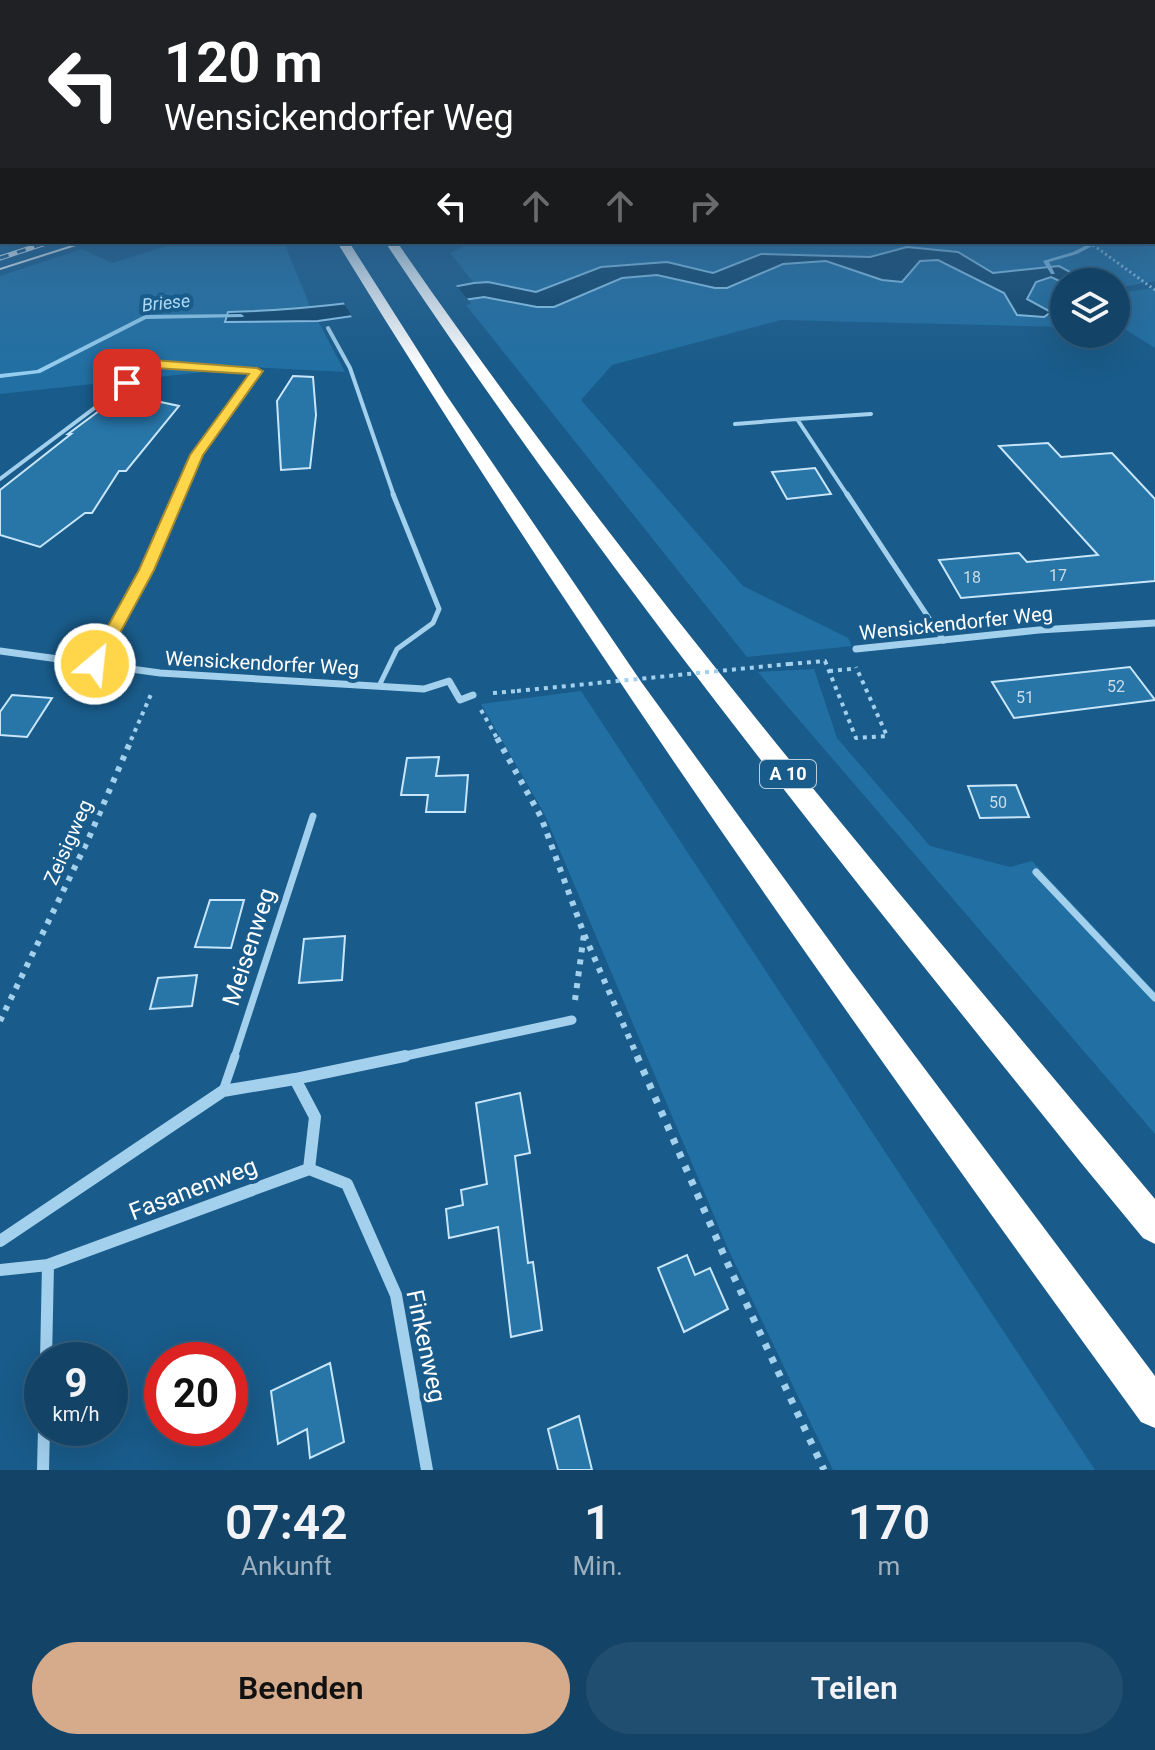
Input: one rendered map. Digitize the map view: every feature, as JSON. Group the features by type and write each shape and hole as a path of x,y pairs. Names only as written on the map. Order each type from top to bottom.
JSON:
{"highway":[{"path":"344,244 510,506 604,644 900,1060 1155,1408"},
{"name":"A 10","path":"392,244 587,516 739,713 1155,1226"}],"street":[{"name":"Wensickendorfer Weg","path":"856,649 1039,630 1155,623"},
{"name":"Wensickendorfer Weg","path":"0,651 160,673 424,689 449,681 460,700 473,695"},
{"path":"0,1241 223,1091 295,1079 572,1020"},
{"path":"295,1079 315,1117 309,1169"},
{"name":"Fasanenweg","path":"0,1270 48,1265 309,1169"},
{"name":"Finkenweg","path":"309,1169 347,1184 396,1295 427,1470"},
{"path":"46,1342 48,1265"},
{"path":"43,1470 44,1446"}],"lane":[{"name":"Wensickendorfer Weg","path":"328,328 350,368 399,511 439,609 437,619 428,629 397,649 379,686"},
{"path":"0,479 153,364 257,371 197,455 146,570 95,664"},
{"path":"735,424 871,414"},
{"path":"797,419 944,641"},
{"name":"Meisenweg","path":"223,1091 313,816"},
{"path":"1036,872 1155,998"}],"path":[{"path":"1092,244 1155,290"},
{"name":"Wensickendorfer Weg","path":"829,671 856,738 887,736 847,650 856,649"},
{"path":"517,691 825,661 829,671 856,668"},
{"name":"Zeisigweg","path":"0,1021 88,840 160,673"},
{"path":"473,695 541,817 584,934 726,1260 824,1470"},
{"path":"572,1020 584,934"}],"shaded area":[{"path":"173,244 285,244 311,309 226,321 318,321 345,372 251,367 0,394 0,276 82,249 112,263"},
{"path":"467,244 1155,244 1155,281 1130,285 1130,268 1059,266 993,273 958,252 907,247 871,257 772,254 753,257 713,273 667,262 601,267 535,292 488,282 474,283 450,253"},
{"path":"907,247 958,252 993,273 1059,266 1063,268 1050,268 1050,277 1036,282 1027,299 1050,311 1044,317 1017,315 1004,293 938,260 920,261 902,282 882,280 826,261 783,264 727,288 657,275 622,278 554,307 537,307 484,297 318,321 225,322 228,312 352,303 474,283 488,282 536,292 601,267 667,262 713,273 761,254 870,257"},
{"path":"938,260 1004,293 1017,315 1044,317 1050,312 1050,327 781,320 612,365 581,400 743,586 848,638 852,646 747,657 466,305 471,304 468,298 491,297 537,307 554,307 622,278 657,275 715,288 739,284 783,264 826,261 882,280 920,261"},
{"path":"1050,277 1050,312 1027,299 1036,282"},
{"path":"1155,288 1155,348 1130,332 1130,291"},
{"path":"814,669 837,738 930,846 1010,867 1032,861 1155,992 1155,1134 758,672"},
{"path":"581,691 1095,1470 833,1470 729,1251 544,813 481,704"}],"pier":[{"path":"454,283 470,302 354,321 343,301"}],"building":[{"path":"293,376 313,377 316,415 310,468 281,470 277,401"},
{"path":"128,395 179,406 126,471 119,471 92,513 85,513 40,547 0,535 0,490 115,399 120,400"},
{"path":"1048,443 1061,457 1112,453 1155,499 1155,581 961,598 939,560 1019,553 1027,562 1098,555 999,446"},
{"path":"815,468 831,494 787,499 772,472"},
{"path":"1130,667 1155,700 1014,718 992,682"},
{"path":"12,695 52,698 27,737 0,735 0,712"},
{"path":"439,757 436,776 468,775 465,812 426,812 428,795 401,795 407,758"},
{"path":"1016,785 1029,817 980,818 968,786"},
{"path":"210,900 244,900 231,948 195,947"},
{"path":"345,936 342,980 299,983 304,939"},
{"path":"197,975 192,1006 150,1009 158,978"},
{"path":"520,1093 530,1153 515,1156 528,1263 533,1262 542,1330 511,1337 498,1227 449,1238 446,1209 463,1205 461,1190 487,1184 476,1103"},
{"path":"687,1255 695,1275 710,1268 728,1309 684,1332 658,1268"},
{"path":"330,1363 344,1442 310,1458 307,1429 278,1444 271,1391"},
{"path":"579,1416 592,1470 558,1470 548,1429"}],"waterway":[{"path":"1050,268 1046,261 1093,244"},
{"name":"Briese","path":"0,376 38,372 145,317 241,316"}],"tram line":[{"path":"0,269 79,244"}],"railway":[{"path":"0,258 43,244"}],"route":[{"path":"95,664 146,570 197,455 257,371 153,364 127,383"}]}
